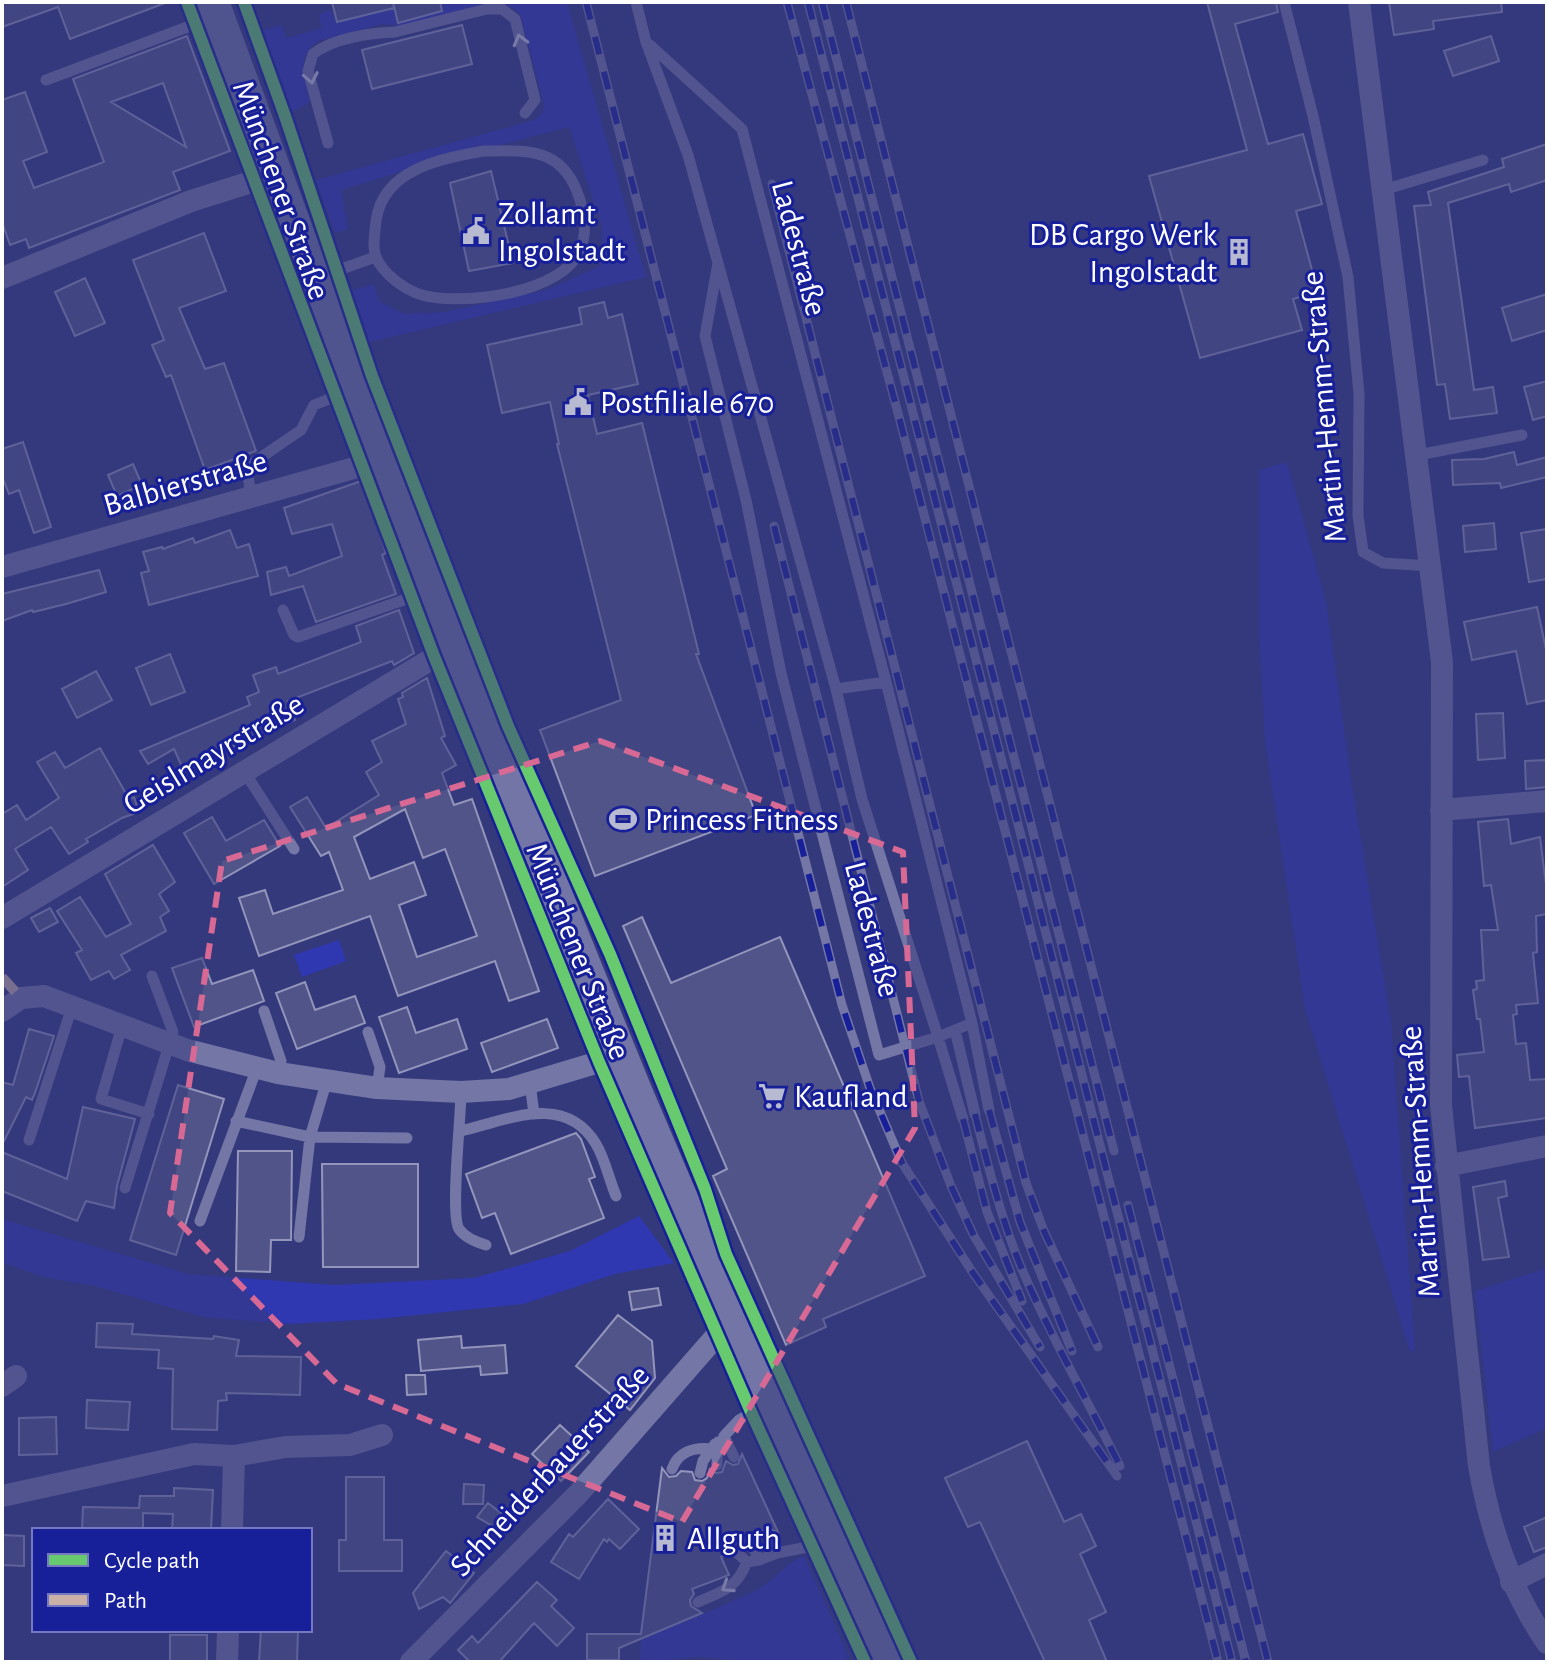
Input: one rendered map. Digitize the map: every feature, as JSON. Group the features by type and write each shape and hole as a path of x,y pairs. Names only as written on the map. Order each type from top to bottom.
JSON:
{"main road":[{"name":"Münchener Straße","path":"215,9 314,279 619,1052 734,1323 891,1662"}],"street":[{"name":"Martin-Hemm-Straße","path":"1359,2 1442,662 1440,1075 1446,1166 1479,1466 1485,1503 1511,1582 1547,1643"},
{"path":"2,278 191,201 276,174"},
{"name":"Balbierstraße","path":"2,567 386,459"},
{"name":"Geislmayrstraße","path":"2,918 458,643"},
{"path":"1441,810 1547,801"},
{"path":"2,1011 21,998 44,996 170,1044 267,1070 377,1088 461,1092 509,1089 599,1062 619,1052"},
{"path":"1446,1166 1547,1146"},
{"name":"Schneiderbauerstraße","path":"411,1662 578,1494 718,1334 734,1323"},
{"path":"2,1496 194,1454 234,1456 285,1447 350,1445 382,1435"},
{"path":"232,1528 234,1456"},
{"path":"1511,1582 1547,1564"},
{"path":"227,1662 228,1632"}],"lane":[{"path":"636,2 646,42"},
{"name":"Martin-Hemm-Straße","path":"1284,2 1313,116 1348,277 1359,394 1358,515 1363,552 1383,563 1432,566"},
{"path":"46,80 215,9"},
{"path":"328,143 308,71 313,54 336,43 487,9 502,9 515,19 535,100 525,113"},
{"name":"Ladestraße","path":"646,42 688,155 718,263 836,689 862,799 938,1037 879,1055 781,673 746,500 705,336 718,263"},
{"name":"Ladestraße","path":"646,42 742,129 972,1023 989,1110"},
{"path":"484,151 542,153 560,164 571,177 582,202 584,224 581,249 570,265 524,288 460,300 421,295 394,280 375,257 376,219 381,199 413,170 450,157 484,151"},
{"path":"1383,190 1483,160"},
{"path":"314,279 375,257"},
{"path":"251,497 247,467 301,430 314,405 337,396 355,382"},
{"path":"1418,455 1522,435"},
{"path":"283,610 294,635 298,637 437,589"},
{"path":"836,689 886,682"},
{"path":"244,771 294,849"},
{"path":"125,1188 173,1032 152,976"},
{"path":"29,1140 72,1007"},
{"path":"200,1221 236,1121 267,1070 281,1061 264,1011"},
{"path":"963,1119 938,1037 972,1023"},
{"path":"122,1026 101,1099 149,1114"},
{"path":"955,1030 975,1114"},
{"path":"368,1032 380,1067 377,1088"},
{"path":"299,1237 310,1137 327,1080"},
{"path":"530,1083 534,1114"},
{"path":"461,1092 454,1206 458,1228 472,1240 486,1245"},
{"path":"461,1131 534,1114 554,1112 567,1116 595,1143 616,1196"},
{"path":"236,1121 310,1137 407,1138"},
{"path":"700,1473 717,1442 739,1420 771,1402"},
{"path":"717,1442 734,1457"},
{"path":"717,1442 717,1465"},
{"path":"672,1469 682,1454 717,1442"},
{"path":"769,1536 777,1553"},
{"path":"698,1602 732,1587 753,1561 813,1546 834,1537"},
{"path":"752,1544 753,1561"},
{"path":"735,1551 753,1561"}],"highlighted area":[{"path":"600,741 903,852 915,1128 682,1522 337,1384 170,1213 222,861"}],"shaded area":[{"path":"416,2 493,2 402,26 382,24 318,41 304,61 310,102 292,112 262,30 282,25 286,38 322,28 319,14 330,10 337,22"},
{"path":"493,2 567,2 646,277 365,343 350,291 373,284 380,302 404,314 445,312 546,290 600,266 602,227 569,127 341,190 348,229 335,233 316,180 531,121 540,115 544,105 520,14 506,4"},
{"path":"1287,462 1326,601 1351,779 1391,1021 1415,1350 1410,1352 1305,1009 1265,741 1259,638 1259,470"},
{"path":"339,940 346,961 302,977 294,955"},
{"path":"639,1216 674,1263 615,1274 523,1304 378,1319 287,1324 203,1317 95,1286 43,1277 2,1262 2,1219 188,1274 334,1285 474,1278 570,1251"},
{"path":"1547,1268 1547,1428 1493,1452 1475,1291"},
{"path":"804,1556 849,1657 843,1661 755,1662 701,1657 640,1662 641,1639 758,1589"}],"building":[{"path":"2,2 165,3 70,39 58,7 2,27"},
{"path":"332,2 393,2 394,8 337,22"},
{"path":"393,2 440,2 442,11 398,23"},
{"name":"DB Cargo Werk Ingolstadt","path":"1207,2 1276,2 1278,12 1235,24 1268,144 1303,134 1322,204 1296,211 1318,292 1293,299 1302,330 1200,358 1149,176 1247,150"},
{"path":"1389,2 1501,2 1502,12 1433,21 1434,29 1394,35"},
{"path":"462,25 472,64 372,89 362,50"},
{"path":"187,36 230,151 173,172 180,190 29,248 26,239 10,245 2,222 2,100 25,92 47,152 23,161 34,188 104,162 73,79","holes":["163,83 186,147 111,102"]},
{"path":"1491,36 1499,61 1453,76 1444,51"},
{"path":"1547,144 1547,180 1511,192 1509,184 1448,203 1474,390 1493,387 1497,413 1450,419 1445,384 1437,385 1414,206 1431,205 1428,192 1504,167 1502,159"},
{"path":"491,171 513,263 469,271 450,183"},
{"path":"204,233 226,291 179,308 205,369 224,363 256,451 205,470 171,375 166,377 152,345 164,340 133,260"},
{"path":"85,278 105,323 75,336 55,292"},
{"path":"1547,294 1547,330 1512,341 1502,308"},
{"path":"604,302 608,318 622,314 638,384 588,395 597,434 642,423 699,654 696,654 756,815 595,876 540,730 621,700 557,444 550,402 502,413 487,345 582,324 579,308"},
{"path":"1547,381 1547,416 1533,420 1524,387"},
{"path":"23,442 51,527 34,533 19,490 9,494 2,476 2,449"},
{"path":"1514,452 1517,465 1547,457 1547,477 1501,488 1500,483 1453,485 1452,460 1484,459"},
{"path":"133,464 142,485 117,496 108,475"},
{"path":"364,480 386,553 382,555 396,594 316,622 303,586 271,595 267,572 286,567 289,576 342,556 332,524 292,534 284,508"},
{"path":"1494,523 1496,549 1465,552 1463,526"},
{"path":"1547,529 1547,579 1529,582 1521,533"},
{"path":"230,530 237,548 249,544 258,576 149,605 141,573 149,571 143,552 163,549 193,538 195,543"},
{"path":"99,570 106,592 32,610 2,621 2,594"},
{"path":"1537,607 1547,654 1547,700 1527,704 1516,651 1472,660 1464,622"},
{"path":"399,610 414,653 394,665 392,661 288,701 295,720 249,737 250,740 211,755 212,758 184,771 174,749 148,764 140,751 250,705 247,697 259,692 253,675 276,667 278,674 361,642 356,626"},
{"path":"170,654 185,692 151,705 136,668"},
{"path":"96,671 112,700 77,718 62,689"},
{"path":"427,678 445,736 441,738 456,765 442,773 454,805 472,799 539,991 509,1001 495,961 398,996 370,916 259,956 239,898 265,890 273,914 343,890 329,852 321,856 290,807 307,797 326,828 379,795 366,772 382,762 372,741 406,724 398,699 403,697 402,693","holes":["405,809 423,858 445,849 477,936 417,957 399,905 426,895 414,862 370,879 354,837"]},
{"path":"1503,713 1505,758 1478,760 1476,714"},
{"path":"100,748 129,799 134,797 139,812 86,839 88,842 69,854 51,827 15,849 28,870 2,887 2,814 17,805 26,820 59,798 37,762 55,752 65,768"},
{"path":"1547,760 1547,787 1526,789 1525,761"},
{"path":"212,817 226,841 264,820 280,846 214,884 184,833"},
{"path":"1508,819 1511,844 1540,837 1547,914 1536,916 1537,952 1533,953 1538,1003 1516,1005 1517,1014 1513,1015 1516,1044 1526,1043 1530,1080 1547,1079 1547,1118 1475,1128 1469,1076 1459,1077 1457,1055 1484,1052 1473,990 1477,989 1476,981 1484,980 1481,930 1498,930 1491,885 1484,886 1478,822"},
{"path":"153,845 175,882 159,894 169,911 160,917 166,931 121,955 130,970 114,979 109,971 91,980 76,953 82,950 57,911 80,897 106,937 131,924 105,874"},
{"path":"50,908 58,922 39,932 31,918"},
{"name":"Kaufland","path":"642,917 671,983 780,937 925,1276 823,1319 826,1327 786,1345 713,1176 727,1169 623,926"},
{"path":"202,958 212,984 253,970 264,1001 194,1027 172,968"},
{"path":"305,982 315,1010 355,996 365,1023 297,1049 276,993"},
{"path":"407,1007 416,1033 457,1019 467,1049 399,1073 379,1017"},
{"path":"547,1019 558,1048 492,1072 481,1043"},
{"path":"29,1029 54,1036 32,1100 26,1097 2,1145 2,1082 13,1085"},
{"path":"178,1085 224,1099 176,1255 130,1240"},
{"path":"83,1107 135,1119 114,1208 86,1201 77,1221 2,1191 2,1152 67,1179"},
{"path":"576,1133 595,1177 589,1179 604,1218 511,1254 495,1213 482,1218 466,1174"},
{"path":"238,1151 292,1151 291,1240 271,1240 270,1272 236,1271"},
{"path":"322,1164 418,1164 418,1267 323,1267"},
{"path":"1505,1181 1507,1196 1498,1198 1509,1257 1483,1260 1473,1187"},
{"path":"658,1288 661,1305 632,1310 629,1292"},
{"path":"618,1315 652,1341 655,1378 630,1410 576,1366"},
{"path":"97,1323 133,1324 132,1334 213,1339 214,1336 239,1340 236,1356 301,1357 300,1395 226,1393 227,1400 218,1401 217,1430 172,1429 173,1369 158,1368 159,1350 96,1347"},
{"path":"461,1336 462,1348 505,1345 507,1373 481,1375 480,1366 421,1371 418,1340"},
{"path":"406,1375 425,1375 426,1394 407,1395"},
{"path":"87,1400 130,1402 128,1430 86,1428"},
{"path":"56,1417 57,1454 19,1455 19,1418"},
{"path":"560,1425 589,1452 561,1481 532,1454"},
{"path":"1027,1441 1064,1522 1081,1514 1096,1546 1080,1554 1106,1612 1089,1620 1107,1662 1045,1662 980,1522 968,1527 945,1478"},
{"path":"742,1454 778,1532 766,1528 761,1539 749,1536 744,1547 736,1543 729,1545 727,1555 721,1557 729,1575 692,1589 691,1606 702,1613 619,1648 619,1660 587,1660 587,1634 641,1634 662,1468 669,1477 681,1471 692,1472 695,1480 702,1481 707,1478 710,1469 716,1473 722,1472 726,1461 738,1464"},
{"path":"346,1477 384,1477 384,1540 402,1540 402,1571 339,1571 339,1540 346,1540"},
{"path":"464,1484 484,1485 483,1504 463,1504"},
{"path":"174,1488 213,1490 211,1528 172,1528 173,1514 143,1513 143,1528 82,1528 83,1507 139,1508 140,1496 174,1496"},
{"path":"608,1499 639,1529 620,1549 609,1539 607,1542 604,1539 579,1579 551,1562 569,1534 573,1537"},
{"path":"488,1503 513,1522 504,1533 477,1517"},
{"path":"1547,1517 1547,1547 1534,1552 1524,1527"},
{"path":"2,1535 24,1536 24,1566 2,1565"},
{"path":"446,1551 474,1573 450,1603 443,1597 419,1609 413,1593"},
{"path":"537,1582 557,1600 551,1606 574,1628 557,1646 534,1623 499,1662 470,1662 458,1650 472,1636 478,1643"},
{"path":"261,1632 298,1632 297,1662 259,1662"},
{"path":"170,1635 207,1635 207,1662 170,1662"}],"railway":[{"path":"586,2 842,1005 870,1088 902,1163 973,1273 1117,1476"},
{"path":"787,2 898,413 1218,1662"},
{"path":"808,2 1232,1662"},
{"path":"822,2 1114,1151"},
{"path":"846,2 1268,1662"},
{"path":"772,184 1026,1183 1044,1231 1098,1347"},
{"path":"774,526 919,1101 951,1186 974,1236 1040,1347"},
{"path":"989,1110 1020,1222 1072,1351"},
{"path":"975,1114 1001,1211 1021,1267 1056,1343 1120,1466"},
{"path":"963,1119 987,1212 1022,1301"},
{"path":"1128,1205 1246,1662"}],"marked path":[{"path":"2,977 21,998"}],"cycle path":[{"path":"187,2 434,656 599,1062 751,1412 865,1662"},
{"path":"244,2 372,376 508,726 610,954 705,1189 726,1254 911,1662"}],"place":[{"name":"Zollamt Ingolstadt","path":"476,231"},
{"name":"DB Cargo Werk Ingolstadt","path":"1239,252"},
{"name":"Postfiliale 670","path":"578,402"},
{"name":"Princess Fitness","path":"623,819"},
{"name":"Kaufland","path":"772,1096"},
{"name":"Allguth","path":"665,1538"}]}
